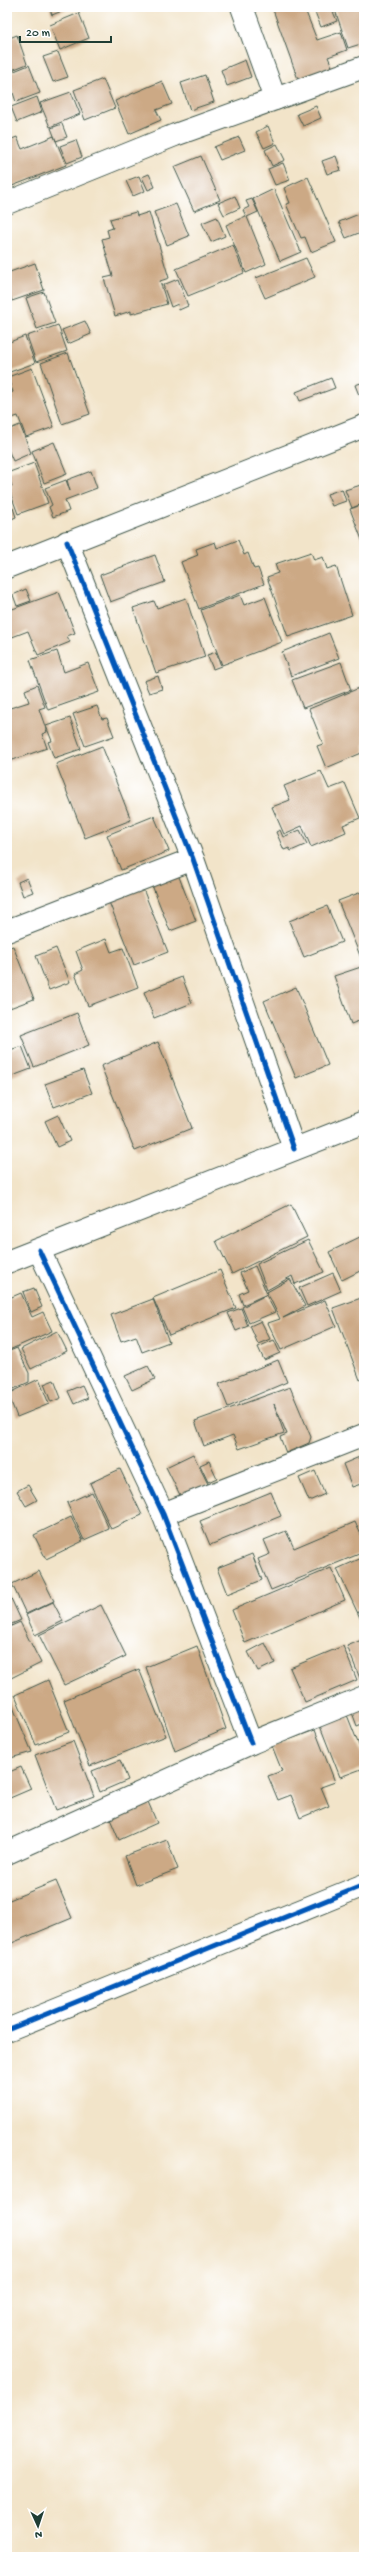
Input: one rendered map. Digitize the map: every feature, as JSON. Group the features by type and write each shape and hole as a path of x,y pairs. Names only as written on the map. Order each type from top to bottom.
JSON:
{"street":[{"path":"242,7 275,99"},
{"path":"7,203 175,135 364,67"},
{"path":"7,567 68,542 363,429"},
{"path":"68,542 193,859 294,1149"},
{"path":"7,931 193,859"},
{"path":"7,1262 364,1122"},
{"path":"40,1250 163,1514 252,1743"},
{"path":"163,1514 364,1435"},
{"path":"7,1853 252,1743 364,1697"},
{"path":"7,2030 364,1885"}],"building":[{"path":"49,7 72,7 52,15"},
{"path":"272,7 304,7 317,40 341,32 347,50 328,57 333,69 299,82"},
{"path":"331,7 337,21 321,27 315,12"},
{"path":"334,7 364,7 364,43 348,48"},
{"path":"79,13 89,38 60,50 50,25"},
{"path":"17,35 27,64 7,72 7,39"},
{"path":"58,52 68,77 53,82 43,57"},
{"path":"245,60 251,77 227,86 221,70"},
{"path":"29,65 40,93 16,102 7,74"},
{"path":"205,75 214,102 190,110 181,83"},
{"path":"103,79 115,108 85,120 74,90"},
{"path":"162,81 172,104 156,110 161,120 129,134 115,101"},
{"path":"71,92 80,114 50,127 40,103"},
{"path":"37,97 42,112 17,122 11,107"},
{"path":"316,106 321,118 303,126 297,114"},
{"path":"62,124 67,137 56,141 51,128"},
{"path":"268,126 275,143 264,148 256,132"},
{"path":"54,136 66,165 7,188 7,141 17,137 22,149"},
{"path":"239,137 245,150 220,160 214,147"},
{"path":"76,140 82,157 67,163 60,146"},
{"path":"277,144 285,160 272,166 265,150"},
{"path":"201,156 220,200 194,211 174,167"},
{"path":"336,156 341,170 327,174 322,161"},
{"path":"283,163 290,180 275,185 268,169"},
{"path":"149,174 155,187 148,190 142,177"},
{"path":"139,176 145,191 133,196 126,181"},
{"path":"308,177 336,242 311,252 305,237 301,238 286,204 290,203 284,188"},
{"path":"274,189 301,252 280,261 253,199"},
{"path":"235,196 240,208 224,215 218,203"},
{"path":"252,199 258,212 247,217 266,264 246,273 226,225 246,216 243,210 249,207 246,201"},
{"path":"176,204 189,236 167,245 154,212"},
{"path":"136,212 137,216 149,212 169,278 160,281 167,304 131,314 131,311 115,316 104,278 113,276 102,239 109,237 107,230 113,228 110,219"},
{"path":"359,214 364,231 346,238 339,222"},
{"path":"217,217 225,236 211,242 202,223"},
{"path":"233,245 244,273 188,296 176,269"},
{"path":"306,258 315,277 265,298 256,278"},
{"path":"35,263 44,290 12,301 7,287 7,273"},
{"path":"178,279 188,306 179,310 178,304 171,307 163,285"},
{"path":"44,292 55,323 37,329 26,298"},
{"path":"85,321 91,334 68,344 62,330"},
{"path":"58,325 67,351 36,362 27,336"},
{"path":"25,336 35,363 7,373 7,343"},
{"path":"68,353 90,414 62,424 41,363"},
{"path":"32,368 54,427 26,437 18,416 9,419 7,414 7,399 11,397 10,393 13,392 8,377"},
{"path":"331,378 335,388 300,401 296,392"},
{"path":"364,382 364,393 359,395 355,385"},
{"path":"20,425 31,453 13,461 7,447 7,430"},
{"path":"54,442 67,474 44,483 32,451"},
{"path":"34,463 48,503 18,514 8,487 12,486 7,473"},
{"path":"91,471 97,488 65,500 69,511 53,517 49,507 52,505 45,488 66,480 70,491 67,480"},
{"path":"364,484 364,503 352,508 345,490"},
{"path":"342,489 346,501 332,506 327,494"},
{"path":"364,504 364,545 350,509"},
{"path":"13,508 16,517 7,521 7,511"},
{"path":"238,540 244,555 248,553 254,569 258,568 264,584 199,609 181,562 198,555 196,549 215,542 217,548"},
{"path":"311,552 314,560 323,557 327,569 336,566 352,615 288,637 267,577 278,573 275,564"},
{"path":"155,555 165,582 110,602 100,575"},
{"path":"26,589 31,601 17,606 13,595"},
{"path":"59,592 75,633 67,636 70,642 38,655 28,631 7,639 7,611"},
{"path":"240,595 244,605 265,597 282,642 222,665 201,610"},
{"path":"186,598 205,657 156,673 133,608 154,601 157,608"},
{"path":"329,633 339,658 291,676 282,652"},
{"path":"57,651 64,672 88,663 99,692 48,710 30,660"},
{"path":"216,652 221,666 213,669 207,655"},
{"path":"341,662 351,690 303,708 292,680"},
{"path":"158,676 162,689 149,693 144,681"},
{"path":"37,685 45,707 39,709 47,732 42,734 47,748 7,762 7,709 29,702 25,690"},
{"path":"364,686 364,752 326,768 317,746 323,744 309,709"},
{"path":"97,706 102,719 107,718 114,736 85,746 73,714"},
{"path":"70,718 81,749 54,758 48,742 52,741 46,726"},
{"path":"102,746 131,820 85,838 56,764"},
{"path":"321,771 329,789 345,783 360,818 343,825 346,832 311,847 302,826 284,834 272,807 290,800 284,786"},
{"path":"154,816 169,851 121,870 107,835"},
{"path":"280,830 283,837 300,830 307,844 291,851 289,848 284,850 276,832"},
{"path":"176,869 196,921 170,931 150,880"},
{"path":"27,878 33,892 23,896 18,882"},
{"path":"141,884 168,952 134,965 107,897"},
{"path":"364,891 364,962 363,963 338,901"},
{"path":"327,906 342,942 304,957 289,921"},
{"path":"106,939 111,952 123,948 138,987 88,1006 75,974 83,970 76,951"},
{"path":"13,946 34,999 7,1009 7,948"},
{"path":"56,948 70,982 49,990 36,956"},
{"path":"364,966 364,1019 351,1024 334,976"},
{"path":"182,977 192,1003 154,1018 144,992"},
{"path":"296,987 328,1065 296,1078 264,1001"},
{"path":"77,1013 89,1045 34,1067 21,1035"},
{"path":"158,1042 192,1128 135,1151 101,1066"},
{"path":"22,1046 31,1069 7,1078 7,1051"},
{"path":"83,1070 92,1093 54,1107 45,1084"},
{"path":"58,1115 70,1141 57,1147 45,1121"},
{"path":"291,1204 307,1237 232,1274 216,1241"},
{"path":"364,1235 364,1269 342,1280 329,1252"},
{"path":"308,1240 324,1272 295,1284 292,1276 267,1290 257,1264"},
{"path":"255,1266 267,1294 243,1305 239,1294 248,1290 240,1273"},
{"path":"220,1270 236,1308 169,1335 153,1298"},
{"path":"333,1273 341,1291 307,1306 299,1288"},
{"path":"290,1279 305,1306 283,1318 325,1300 336,1326 281,1350 268,1323 280,1319 267,1292"},
{"path":"34,1288 42,1307 31,1312 23,1292"},
{"path":"21,1293 32,1317 43,1312 52,1331 7,1351 7,1299"},
{"path":"266,1295 275,1312 249,1323 242,1307"},
{"path":"364,1297 364,1378 360,1380 333,1308"},
{"path":"153,1299 169,1342 142,1352 136,1336 121,1341 111,1315"},
{"path":"241,1308 248,1326 236,1331 228,1313"},
{"path":"261,1321 270,1339 258,1344 250,1326"},
{"path":"57,1331 67,1351 31,1369 21,1349"},
{"path":"274,1340 280,1353 264,1360 258,1347"},
{"path":"17,1348 29,1373 29,1382 7,1392 7,1352"},
{"path":"278,1360 287,1382 228,1407 219,1384"},
{"path":"148,1366 155,1379 132,1390 125,1376"},
{"path":"39,1379 49,1404 17,1417 8,1394"},
{"path":"54,1380 61,1398 51,1402 44,1384"},
{"path":"82,1385 88,1398 74,1404 68,1391"},
{"path":"290,1387 311,1437 309,1443 286,1453 280,1437 287,1434 274,1404 284,1433 239,1449 233,1435 204,1446 195,1421"},
{"path":"193,1454 208,1484 181,1497 166,1467"},
{"path":"364,1455 364,1483 352,1487 343,1464"},
{"path":"209,1461 217,1478 208,1482 200,1465"},
{"path":"120,1469 142,1515 111,1529 90,1483"},
{"path":"315,1471 325,1494 309,1501 299,1478"},
{"path":"28,1485 37,1500 26,1506 17,1491"},
{"path":"92,1492 109,1529 84,1540 67,1503"},
{"path":"271,1492 281,1516 210,1545 200,1521"},
{"path":"71,1517 83,1541 46,1559 34,1535"},
{"path":"355,1522 364,1541 364,1552 271,1590 258,1559 270,1554 264,1540 286,1531 294,1548"},
{"path":"252,1554 262,1580 227,1594 217,1568"},
{"path":"364,1557 364,1619 361,1620 337,1569"},
{"path":"331,1568 345,1600 245,1643 232,1610"},
{"path":"39,1571 54,1601 26,1614 12,1584"},
{"path":"9,1594 21,1620 7,1626 7,1595"},
{"path":"53,1602 63,1621 35,1635 26,1615"},
{"path":"101,1605 126,1656 64,1685 39,1635"},
{"path":"20,1622 41,1663 7,1680 7,1628"},
{"path":"364,1639 364,1680 361,1681 347,1646"},
{"path":"265,1643 275,1663 258,1671 248,1652"},
{"path":"197,1646 226,1729 175,1751 146,1667"},
{"path":"343,1646 357,1680 305,1702 290,1668"},
{"path":"139,1669 166,1736 90,1766 64,1700"},
{"path":"48,1680 69,1732 36,1745 15,1695"},
{"path":"7,1693 32,1752 7,1759"},
{"path":"364,1704 364,1723 357,1726 351,1710"},
{"path":"347,1715 364,1758 364,1768 340,1777 320,1726"},
{"path":"315,1730 335,1782 321,1787 329,1806 300,1818 291,1795 278,1800 268,1776 282,1771 272,1746"},
{"path":"73,1741 94,1796 56,1810 35,1755"},
{"path":"120,1760 128,1780 100,1792 92,1771"},
{"path":"21,1767 31,1789 10,1798 7,1791 7,1773"},
{"path":"146,1797 157,1823 119,1840 108,1814"},
{"path":"167,1840 178,1869 136,1885 125,1856"},
{"path":"56,1881 72,1918 7,1945 7,1901"}],"cycle path":[{"path":"67,542 193,859 294,1149"},
{"path":"39,1250 163,1514 251,1743"},
{"path":"7,2030 364,1885"}]}
